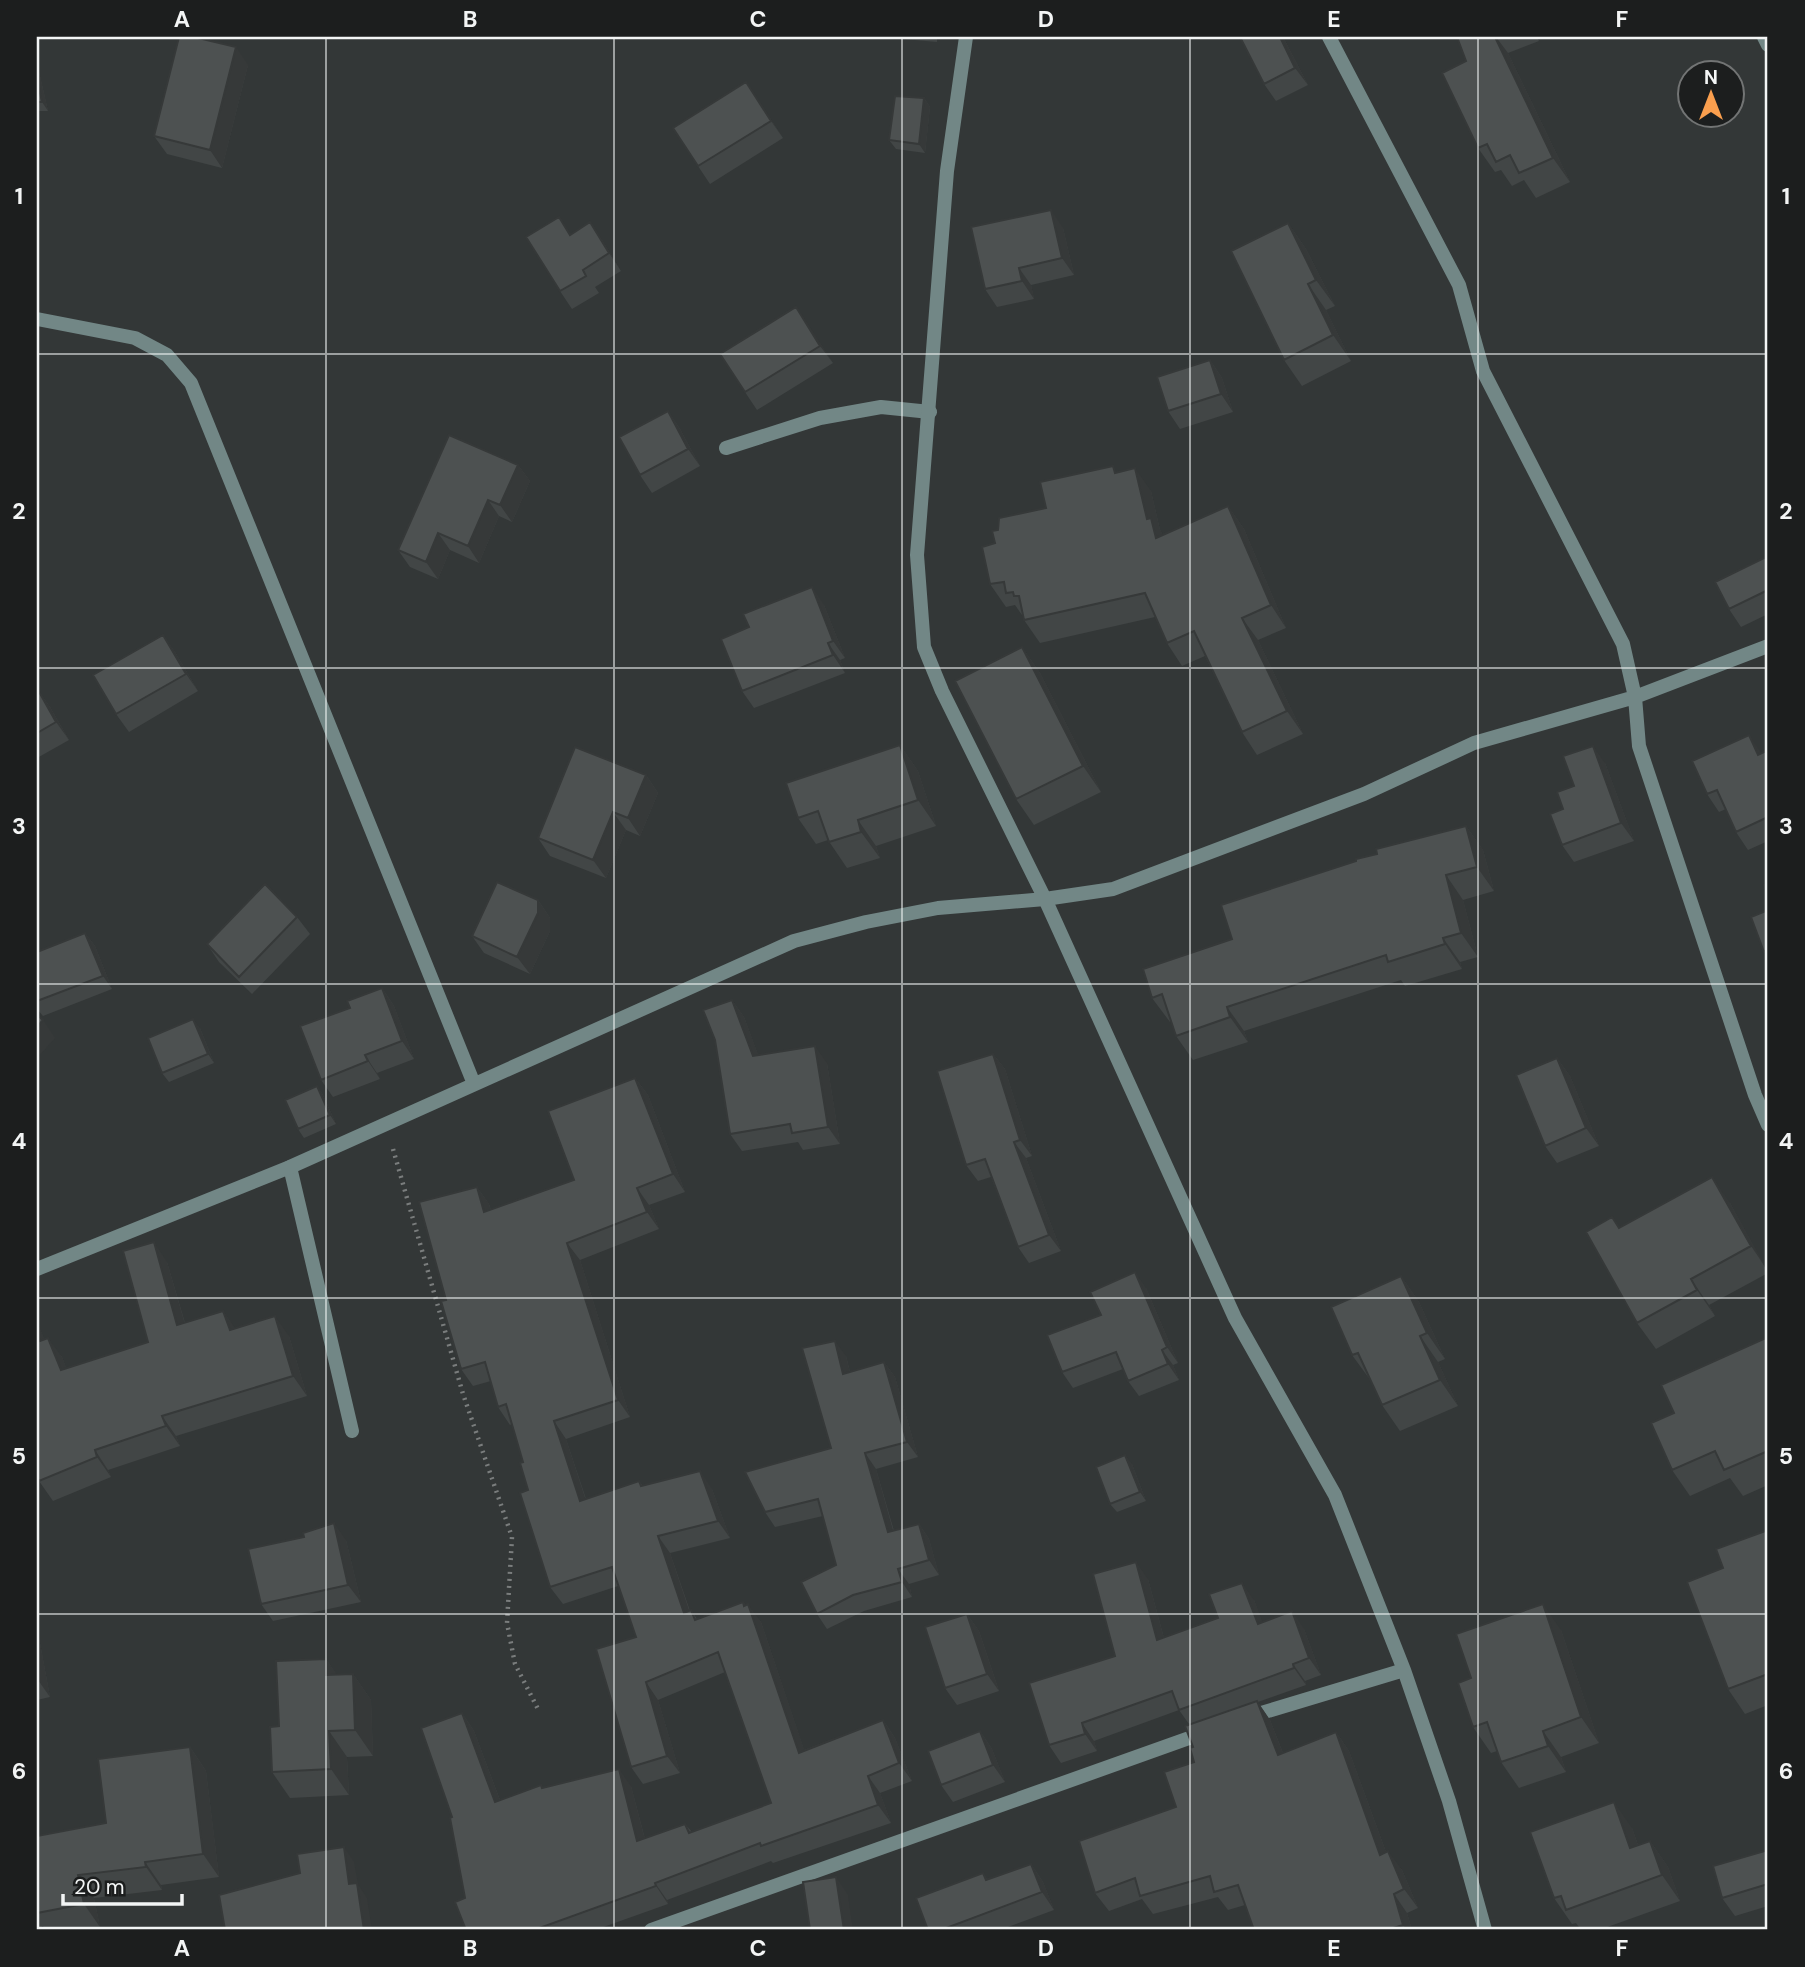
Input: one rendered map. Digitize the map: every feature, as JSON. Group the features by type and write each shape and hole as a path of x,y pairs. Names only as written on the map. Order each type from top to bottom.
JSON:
{"street":[{"path":"966,37 947,171 917,555 924,647 942,691 1045,899 1235,1318 1335,1495 1404,1670 1449,1801 1485,1930"},
{"path":"1329,37 1459,285 1483,371 1623,644 1635,697 1639,746 1755,1095 1768,1125"},
{"path":"1764,37 1768,45"},
{"path":"37,319 135,338 167,355 191,383 474,1084"},
{"path":"726,448 820,418 881,407 930,412"},
{"path":"37,1269 290,1167 794,942 866,922 938,908 1045,899 1113,889 1364,794 1474,743 1635,697 1768,646"},
{"path":"290,1167 352,1431"},
{"path":"651,1930 1221,1726 1404,1670"}],"path":[{"path":"386,1124 463,1394 512,1538 507,1623 515,1664 539,1711"}],"building":[{"path":"179,37 194,37 236,47 210,150 154,136"},
{"path":"1240,37 1280,37 1295,68 1264,84"},
{"path":"1457,37 1495,37 1553,158 1519,173 1510,155 1496,162 1487,144 1478,148 1442,73 1466,61"},
{"path":"37,80 42,102 37,102"},
{"path":"746,82 771,121 698,166 673,128"},
{"path":"895,96 924,98 919,144 889,140"},
{"path":"1051,210 1062,258 1019,268 1022,281 985,289 971,227"},
{"path":"559,217 570,235 590,222 609,253 583,270 586,276 560,291 526,237"},
{"path":"1288,223 1316,280 1308,284 1333,335 1284,360 1231,251"},
{"path":"796,307 820,346 745,392 720,354"},
{"path":"1210,360 1221,394 1168,411 1157,377"},
{"path":"668,411 688,449 640,475 619,437"},
{"path":"449,435 518,465 500,505 488,500 468,546 438,533 426,562 398,550"},
{"path":"1113,466 1115,473 1135,468 1147,519 1151,518 1156,538 1228,506 1271,605 1242,618 1287,711 1242,732 1194,631 1167,643 1145,593 1024,620 1019,596 1014,596 1013,592 1006,593 1004,582 990,584 982,547 995,543 992,531 998,530 999,518 1046,508 1040,482"},
{"path":"1768,556 1768,590 1729,609 1715,582"},
{"path":"812,587 833,641 828,643 833,655 742,691 721,639 749,627 743,614"},
{"path":"163,635 186,674 116,714 93,675"},
{"path":"1022,647 1083,766 1016,799 955,681"},
{"path":"37,690 56,722 37,733"},
{"path":"1749,735 1758,755 1766,751 1768,756 1768,817 1736,832 1717,790 1707,794 1692,761"},
{"path":"900,745 918,800 858,820 861,832 829,842 818,811 798,818 786,783"},
{"path":"1593,746 1621,823 1562,845 1550,814 1563,809 1557,792 1574,786 1563,756"},
{"path":"575,747 646,775 628,818 613,812 593,860 538,838"},
{"path":"1466,826 1477,867 1446,875 1461,933 1443,938 1445,944 1388,962 1386,955 1227,1007 1230,1017 1176,1036 1162,994 1152,998 1143,969 1232,939 1221,905 1377,854 1376,849"},
{"path":"497,882 538,900 538,913 517,957 472,936"},
{"path":"265,884 297,917 239,977 207,944"},
{"path":"1768,910 1768,950 1764,952 1751,917"},
{"path":"85,933 103,976 37,1001 37,952"},
{"path":"382,988 402,1041 365,1055 368,1061 321,1080 300,1026 350,1008 347,1001"},
{"path":"732,1000 753,1056 815,1046 828,1127 792,1133 790,1124 730,1134 715,1040 703,1010"},
{"path":"37,1015 43,1020 37,1027"},
{"path":"193,1019 208,1054 162,1073 148,1038"},
{"path":"993,1054 1020,1140 1014,1142 1049,1235 1018,1247 985,1159 966,1165 937,1071"},
{"path":"1557,1058 1586,1128 1545,1146 1516,1075"},
{"path":"635,1078 673,1174 637,1188 647,1212 567,1243 618,1400 554,1421 580,1501 639,1481 641,1486 700,1471 718,1521 658,1536 684,1613 691,1610 695,1620 743,1602 744,1606 748,1604 799,1753 883,1720 899,1763 868,1776 878,1805 761,1846 760,1843 655,1883 656,1886 534,1930 466,1930 455,1902 465,1898 450,1818 452,1817 421,1728 462,1713 495,1802 541,1785 542,1788 619,1769 637,1841 685,1824 689,1833 771,1803 718,1652 646,1682 667,1756 631,1767 596,1649 636,1637 612,1567 550,1587 520,1493 528,1490 506,1404 498,1407 485,1362 461,1369 441,1301 446,1300 419,1202 477,1187 484,1212 574,1180 548,1111"},
{"path":"317,1086 330,1115 298,1129 285,1100"},
{"path":"1712,1177 1751,1246 1691,1279 1697,1290 1637,1323 1586,1232 1612,1217 1619,1228"},
{"path":"154,1242 177,1325 223,1311 230,1330 275,1316 293,1376 162,1416 166,1426 95,1450 97,1457 39,1481 37,1334 40,1341 48,1338 61,1370 148,1342 123,1251"},
{"path":"1135,1272 1167,1347 1162,1350 1168,1364 1128,1381 1116,1352 1062,1372 1047,1335 1101,1315 1090,1292"},
{"path":"1401,1276 1427,1333 1420,1336 1440,1380 1382,1405 1358,1353 1352,1355 1331,1307"},
{"path":"1768,1337 1768,1451 1724,1470 1715,1451 1672,1470 1651,1423 1674,1413 1661,1385"},
{"path":"835,1341 843,1374 884,1362 907,1442 865,1453 888,1532 919,1524 929,1560 898,1569 902,1582 853,1595 817,1614 801,1582 836,1565 818,1499 765,1512 745,1472 831,1448 802,1348"},
{"path":"1125,1455 1140,1492 1110,1504 1096,1467"},
{"path":"334,1523 348,1585 261,1604 248,1549 304,1537 303,1533"},
{"path":"1768,1530 1768,1674 1728,1689 1687,1582 1723,1568 1716,1549"},
{"path":"1136,1562 1157,1640 1218,1618 1209,1594 1242,1583 1258,1624 1292,1611 1309,1658 1293,1664 1294,1668 1179,1710 1172,1691 1082,1723 1085,1734 1049,1745 1029,1683 1115,1656 1093,1574"},
{"path":"1543,1604 1581,1717 1543,1731 1548,1746 1501,1762 1487,1722 1473,1727 1458,1683 1471,1678 1456,1634"},
{"path":"967,1614 987,1674 945,1688 925,1627"},
{"path":"326,1659 326,1675 353,1674 355,1730 329,1731 331,1769 272,1772 270,1727 279,1726 276,1661"},
{"path":"1257,1701 1278,1755 1336,1732 1380,1855 1388,1851 1404,1889 1394,1894 1403,1925 1387,1930 1254,1930 1238,1885 1214,1892 1210,1876 1140,1896 1135,1878 1095,1893 1079,1841 1176,1807 1164,1772 1194,1762 1190,1748 1193,1747 1185,1726"},
{"path":"980,1731 993,1765 941,1785 928,1751"},
{"path":"190,1747 203,1854 145,1862 146,1867 78,1875 84,1904 37,1913 37,1836 106,1823 98,1759"},
{"path":"1614,1802 1630,1848 1650,1841 1662,1875 1566,1910 1561,1896 1554,1898 1530,1832"},
{"path":"344,1847 349,1884 357,1883 364,1930 225,1930 219,1895 300,1873 297,1854"},
{"path":"1768,1850 1768,1884 1722,1898 1713,1866"},
{"path":"1031,1864 1042,1892 941,1930 928,1930 916,1898 983,1873 986,1880"},
{"path":"836,1877 844,1930 810,1930 803,1882"}]}
